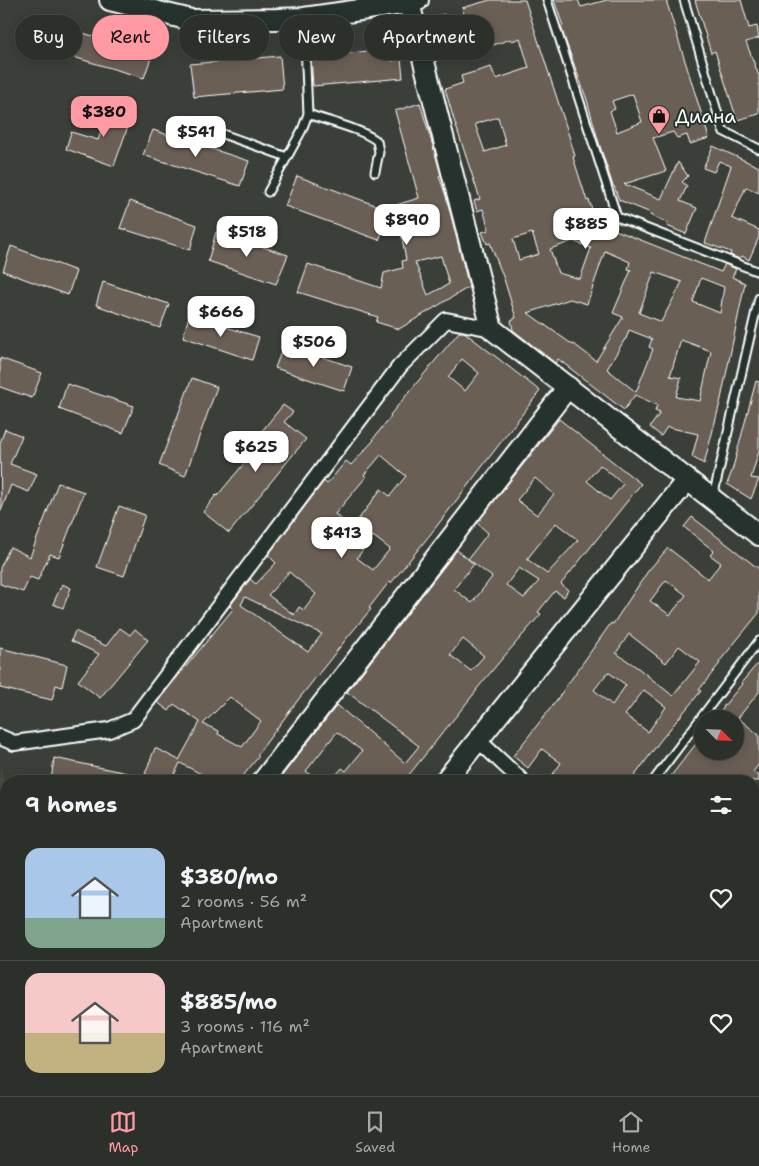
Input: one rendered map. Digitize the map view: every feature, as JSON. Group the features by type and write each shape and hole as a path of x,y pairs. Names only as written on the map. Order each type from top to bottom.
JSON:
{"street":[{"path":"110,0 191,20 279,20"},
{"path":"323,15 413,1 492,329"},
{"path":"0,737 14,743 109,730 133,720 400,366 446,320 492,329 759,535"},
{"path":"268,775 568,388"},
{"path":"450,775 687,480"},
{"path":"478,740 516,775"}],"lane":[{"path":"547,0 617,218 759,272"},
{"path":"684,0 723,131 759,149"},
{"path":"268,192 302,130 308,114 306,60"},
{"path":"308,114 369,134 377,140 379,152 375,172"},
{"path":"186,121 287,157"},
{"path":"712,499 759,298"},
{"path":"658,775 759,641"}],"building":[{"path":"490,0 525,0 566,126 575,156 573,157 587,201 589,200 597,225 612,231 613,229 721,272 725,264 736,269 732,277 745,283 721,399 704,464 692,457 698,434 667,427 661,436 650,427 660,413 655,411 657,405 635,395 624,410 558,359 555,363 513,330 511,320 516,318 490,243 487,244 482,232 489,230 483,209 477,211 474,201 480,199 445,89 463,83 461,76 491,67 496,79 529,68 520,38 494,45 494,15 464,15 462,8","holes":["498,117 506,145 485,152 475,124","532,233 539,254 519,260 513,239","573,241 591,248 580,279 558,273 550,249","605,251 630,262 628,269 631,270 613,313 623,317 596,361 528,313 570,299 587,304","654,272 682,282 661,322 639,313","701,278 724,287 720,313 693,302","629,330 652,339 649,347 653,349 636,392 607,369 626,339","681,340 711,351 700,401 676,397 681,378 670,376"]},
{"path":"554,0 578,0 581,7 607,0 666,0 709,138 690,144 687,135 677,138 673,132 653,138 666,171 624,184 661,199 678,162 688,176 682,182 687,186 680,201 697,208 686,234 667,226 668,223 650,215 651,213 619,200 561,27 563,26","holes":["633,94 642,122 617,132 610,111 615,109 612,101"]},
{"path":"695,0 741,0 749,28 757,26 759,38 746,42 759,76 759,114 737,120 715,51 711,53"},
{"path":"82,33 92,36 92,60 150,60 144,78 82,60"},
{"path":"364,52 364,60 401,60 403,78 313,86 311,60 354,60 354,53"},
{"path":"279,56 283,89 194,97 190,64 235,60 269,60 269,57"},
{"path":"420,103 441,175 439,176 446,196 469,287 399,329 376,322 378,317 298,292 308,264 381,288 384,273 403,268 402,261 406,260 396,205 419,198 395,111","holes":["441,256 449,284 428,295 415,262"]},
{"path":"110,106 133,112 114,166 66,149 71,132 98,140"},
{"path":"153,130 249,161 240,186 143,155"},
{"path":"713,146 759,167 759,193 746,187 732,218 759,230 759,237 749,260 742,256 740,259 730,255 731,252 705,243 731,166 719,161 714,172 703,168"},
{"path":"297,176 383,208 393,205 379,240 285,206"},
{"path":"130,201 197,225 190,250 120,228"},
{"path":"216,232 288,255 276,284 208,261"},
{"path":"11,246 76,271 68,295 3,271"},
{"path":"103,282 169,304 160,328 96,305"},
{"path":"189,316 259,337 252,360 183,337"},
{"path":"459,332 464,332 540,391 433,531 391,583 389,582 369,608 371,609 298,700 244,775 203,775 180,763 174,775 145,774 155,748 179,760 200,722 174,704 169,711 157,702 233,609 230,606 250,579 256,584 276,563 268,555 324,481 327,484 346,461 351,465 374,440","holes":["462,359 479,373 465,391 448,377","381,455 406,476 390,496 381,489 352,528 335,514 366,477 364,475","373,536 390,549 373,570 357,558","289,572 316,594 304,610 299,607 294,615 268,595","245,597 322,634 308,652 241,605","230,697 261,721 242,747 218,734 219,731 203,724"]},
{"path":"284,344 352,367 344,391 275,368"},
{"path":"0,358 42,373 32,398 0,387"},
{"path":"192,378 217,387 185,476 159,465"},
{"path":"756,381 759,382 759,451 751,478 759,479 751,499 727,484"},
{"path":"67,384 134,406 123,433 59,409"},
{"path":"283,405 293,412 284,422 306,439 229,533 203,512 247,460 256,468 274,450 257,437"},
{"path":"559,419 641,484 561,584 568,590 564,597 555,591 538,612 541,614 476,690 409,775 336,775 342,768 346,771 362,751 337,732 306,771 311,775 283,775 337,705 405,763 419,746 347,692 457,550 468,559 488,533 477,523","holes":["600,465 623,484 610,500 587,481","535,478 554,494 537,515 517,500","556,523 578,540 547,574 527,559","468,559 492,577 472,603 454,589 474,564","519,568 539,581 524,598 506,585","463,639 484,656 471,671 450,655"]},
{"path":"5,429 22,436 10,464 37,474 29,492 11,485 1,511 0,443"},
{"path":"58,483 84,492 59,557 50,554 38,580 30,577 23,592 0,584 0,568 10,547 30,557"},
{"path":"119,506 145,515 124,576 97,567"},
{"path":"692,517 759,569 759,613 719,662 699,690 701,691 660,741 635,775 552,775 561,763 542,749 528,768 513,756 553,705 611,623 613,624 648,571 668,548 708,579 721,563 710,555 714,551 684,527","holes":["666,580 686,595 670,615 650,601","629,634 666,663 679,646 700,662 673,696 616,653","608,672 626,685 612,705 594,690","644,690 666,707 648,732 625,715"]},
{"path":"62,584 71,588 63,608 53,604"},
{"path":"120,628 130,635 135,629 148,640 100,698 78,681 99,654 71,641 75,631 106,646"},
{"path":"0,648 67,665 62,687 56,685 52,700 0,688"},
{"path":"759,662 759,692 744,711 722,710 723,707"},
{"path":"744,723 759,735 759,764 753,772 758,775 672,775 694,746 694,760 744,760"},
{"path":"54,758 137,775 52,775"}],"place":[{"name":"Диана","path":"659,135"}]}
